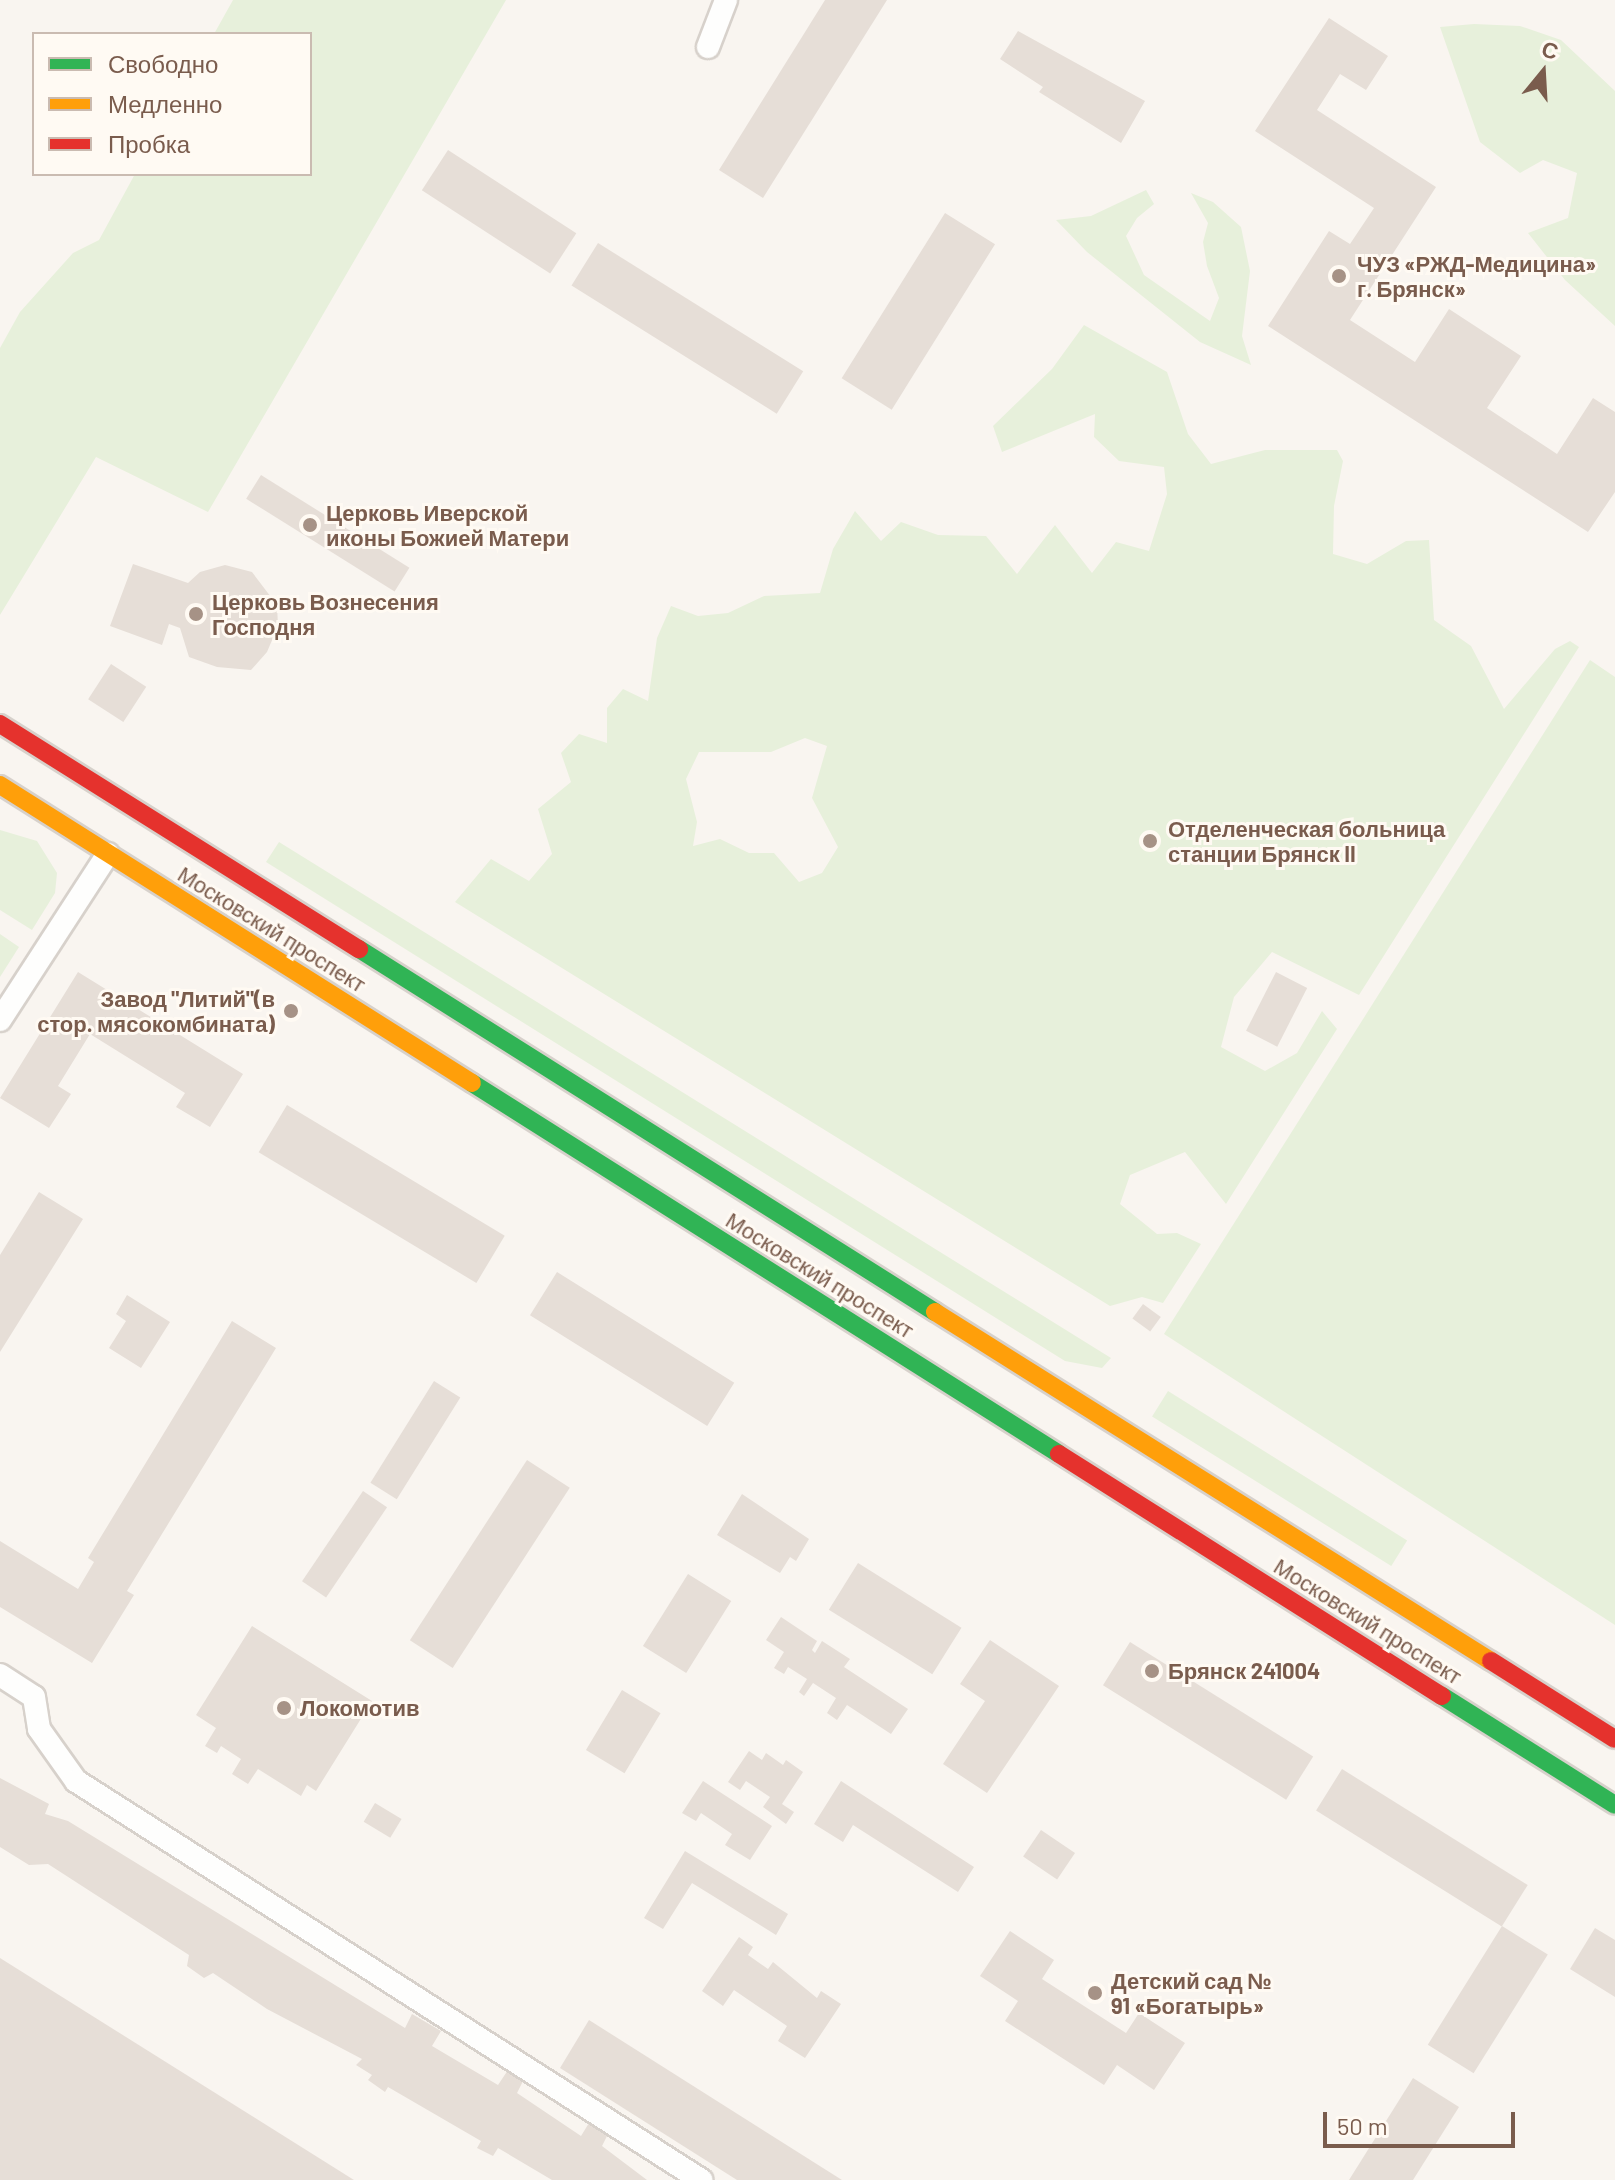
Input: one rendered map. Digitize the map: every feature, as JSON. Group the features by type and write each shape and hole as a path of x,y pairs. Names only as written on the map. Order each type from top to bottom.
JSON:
{"main road":[{"name":"Московский проспект","path":"0,724 1615,1739"},
{"path":"0,786 27,741"},
{"name":"Московский проспект","path":"0,786 1615,1805"},
{"path":"108,854 133,809"}],"street":[{"path":"708,47 726,0"},
{"path":"0,1020 108,854"},
{"path":"0,1675 34,1697 39,1729 76,1781 701,2180"}],"green space":[{"path":"233,0 506,0 208,512 96,457 0,615 0,348 20,312 73,253 99,240 134,176 312,176 312,32 215,32"},
{"path":"1474,24 1520,26 1561,40 1615,91 1615,326 1565,280 1528,233 1568,218 1577,173 1543,160 1520,173 1480,142 1440,27"},
{"path":"1146,190 1154,204 1137,218 1126,236 1144,275 1210,321 1219,298 1207,266 1203,242 1208,223 1191,193 1213,202 1241,227 1250,271 1242,336 1251,365 1200,342 1087,252 1056,220 1091,216"},
{"path":"1084,325 1167,372 1188,434 1211,464 1265,450 1337,450 1343,461 1334,506 1333,554 1367,564 1406,541 1429,540 1434,620 1471,646 1504,709 1555,649 1570,641 1579,647 1359,995 1272,952 1234,997 1221,1047 1265,1071 1297,1053 1322,1011 1337,1029 1226,1204 1185,1152 1130,1175 1120,1204 1157,1234 1177,1233 1201,1244 1163,1303 1142,1297 1110,1306 455,902 491,859 529,881 552,854 538,809 571,782 561,753 579,734 607,743 607,708 623,689 648,701 657,638 671,606 698,616 728,613 764,596 820,593 833,549 855,511 881,541 901,522 938,535 986,536 1017,574 1055,525 1092,573 1116,542 1149,551 1167,494 1164,467 1119,461 1094,437 1095,414 1002,452 993,426 1052,369","holes":["805,738 827,746 812,798 838,847 822,873 799,882 774,853 749,853 720,839 693,846 697,822 686,779 699,752 771,752"]},
{"path":"1590,660 1615,677 1615,1625 1164,1334"},
{"path":"0,830 37,841 57,873 55,893 32,930 0,910"},
{"path":"279,842 1111,1358 1102,1368 1065,1361 266,862"},
{"path":"0,934 19,947 0,977"},
{"path":"1168,1391 1407,1540 1391,1566 1152,1416"}],"building":[{"path":"825,0 887,0 763,198 719,170"},
{"name":"ЧУЗ «РЖД-Медицина» г. Брянск»","path":"1329,18 1388,56 1366,90 1340,74 1317,110 1436,187 1350,320 1415,362 1449,309 1521,356 1487,408 1557,454 1593,398 1615,412 1615,492 1588,532 1268,326 1329,231 1350,244 1374,208 1255,131"},
{"path":"1018,31 1145,101 1121,143 1039,92 1043,87 1000,59"},
{"path":"448,150 576,233 550,274 422,190"},
{"path":"945,213 995,244 892,410 842,378"},
{"path":"598,243 803,371 777,414 572,285"},
{"path":"261,475 409,568 395,591 246,499"},
{"name":"Церковь Вознесения Господня","path":"133,564 188,583 200,572 225,565 252,572 277,605 278,626 267,652 251,670 217,667 189,657 180,628 169,624 162,645 110,626"},
{"path":"111,664 146,687 123,722 88,699"},
{"path":"78,972 243,1074 210,1127 176,1107 185,1093 90,1034 58,1086 71,1094 49,1128 0,1098"},
{"path":"1276,972 1307,988 1277,1047 1246,1031"},
{"path":"287,1105 505,1236 476,1283 259,1152"},
{"path":"39,1192 83,1219 0,1352 0,1255"},
{"path":"557,1272 734,1383 707,1426 530,1315"},
{"path":"127,1295 170,1322 141,1368 109,1348 126,1321 116,1314"},
{"path":"1143,1304 1161,1317 1150,1331 1132,1319"},
{"path":"232,1321 276,1348 127,1591 134,1595 92,1663 0,1607 0,1541 78,1589 94,1562 88,1558"},
{"path":"434,1381 460,1397 397,1499 370,1483"},
{"path":"527,1460 570,1488 453,1668 410,1640"},
{"path":"363,1491 387,1507 326,1598 302,1581"},
{"path":"742,1494 809,1539 796,1561 790,1557 780,1573 717,1535"},
{"path":"858,1563 961,1628 932,1674 829,1610"},
{"path":"688,1574 731,1601 686,1673 643,1646"},
{"path":"781,1617 817,1641 812,1650 815,1653 822,1641 850,1659 844,1667 908,1709 891,1734 847,1705 837,1720 827,1713 836,1698 813,1683 804,1696 799,1692 807,1679 788,1667 784,1674 774,1668 784,1652 766,1640"},
{"name":"Локомотив","path":"252,1626 372,1701 316,1791 307,1785 301,1796 258,1769 248,1784 232,1774 241,1759 221,1746 217,1753 205,1746 216,1728 196,1715"},
{"path":"990,1640 1059,1686 987,1793 943,1764 985,1701 960,1684"},
{"path":"1130,1642 1313,1756 1286,1800 1103,1685"},
{"path":"622,1690 661,1713 625,1773 586,1750"},
{"path":"749,1751 762,1760 766,1753 783,1765 786,1760 803,1772 782,1804 794,1812 786,1824 763,1807 770,1797 746,1781 740,1790 728,1782"},
{"path":"1342,1769 1528,1885 1502,1927 1316,1811"},
{"path":"0,1778 49,1804 45,1814 68,1821 405,2028 412,2014 441,2031 432,2046 498,2085 508,2070 524,2079 517,2093 581,2136 589,2123 608,2134 602,2146 647,2180 552,2180 498,2148 493,2156 477,2148 481,2141 388,2087 385,2092 368,2080 372,2075 356,2065 362,2059 267,2009 213,1973 204,1978 187,1966 189,1955 48,1864 29,1865 0,1847"},
{"path":"703,1781 772,1826 750,1860 725,1845 732,1834 701,1813 696,1821 682,1813"},
{"path":"841,1781 974,1867 958,1892 853,1825 843,1842 814,1824"},
{"path":"375,1803 402,1819 390,1838 364,1822"},
{"path":"1041,1830 1075,1853 1057,1879 1023,1857"},
{"path":"685,1851 788,1914 776,1935 692,1883 663,1929 644,1918"},
{"path":"1502,1926 1548,1955 1474,2073 1428,2045"},
{"path":"1595,1928 1615,1940 1615,1997 1570,1969"},
{"path":"1010,1931 1054,1960 1042,1979 1126,2033 1139,2013 1185,2043 1154,2090 1117,2065 1104,2085 1005,2021 1018,2001 980,1976"},
{"path":"739,1937 753,1947 748,1955 768,1969 773,1962 817,1998 821,1991 841,2004 805,2058 778,2041 787,2026 734,1990 723,2006 702,1991"},
{"path":"0,1958 354,2180 0,2180"},
{"path":"589,2020 842,2180 737,2180 560,2068"},
{"path":"1413,2078 1459,2107 1413,2180 1349,2180"}],"traffic: fast":[{"path":"359,949 935,1312"},
{"path":"472,1083 1059,1454"},
{"path":"1442,1696 1615,1805"}],"traffic: slow":[{"path":"0,785 472,1083"},
{"path":"935,1312 1491,1661"}],"traffic: jam":[{"path":"0,724 359,949"},
{"path":"1059,1454 1442,1696"},
{"path":"1491,1661 1615,1739"}],"place":[{"name":"ЧУЗ «РЖД-Медицина» г. Брянск»","path":"1339,276"},
{"name":"Церковь Иверской иконы Божией Матери","path":"310,525"},
{"name":"Церковь Вознесения Господня","path":"196,614"},
{"name":"Отделенческая больница станции Брянск II","path":"1150,841"},
{"name":"Завод \"Литий\"(в стор. мясокомбината)","path":"291,1011"},
{"name":"Брянск 241004","path":"1152,1671"},
{"name":"Локомотив","path":"284,1708"},
{"name":"Детский сад № 91 «Богатырь»","path":"1095,1993"}]}
